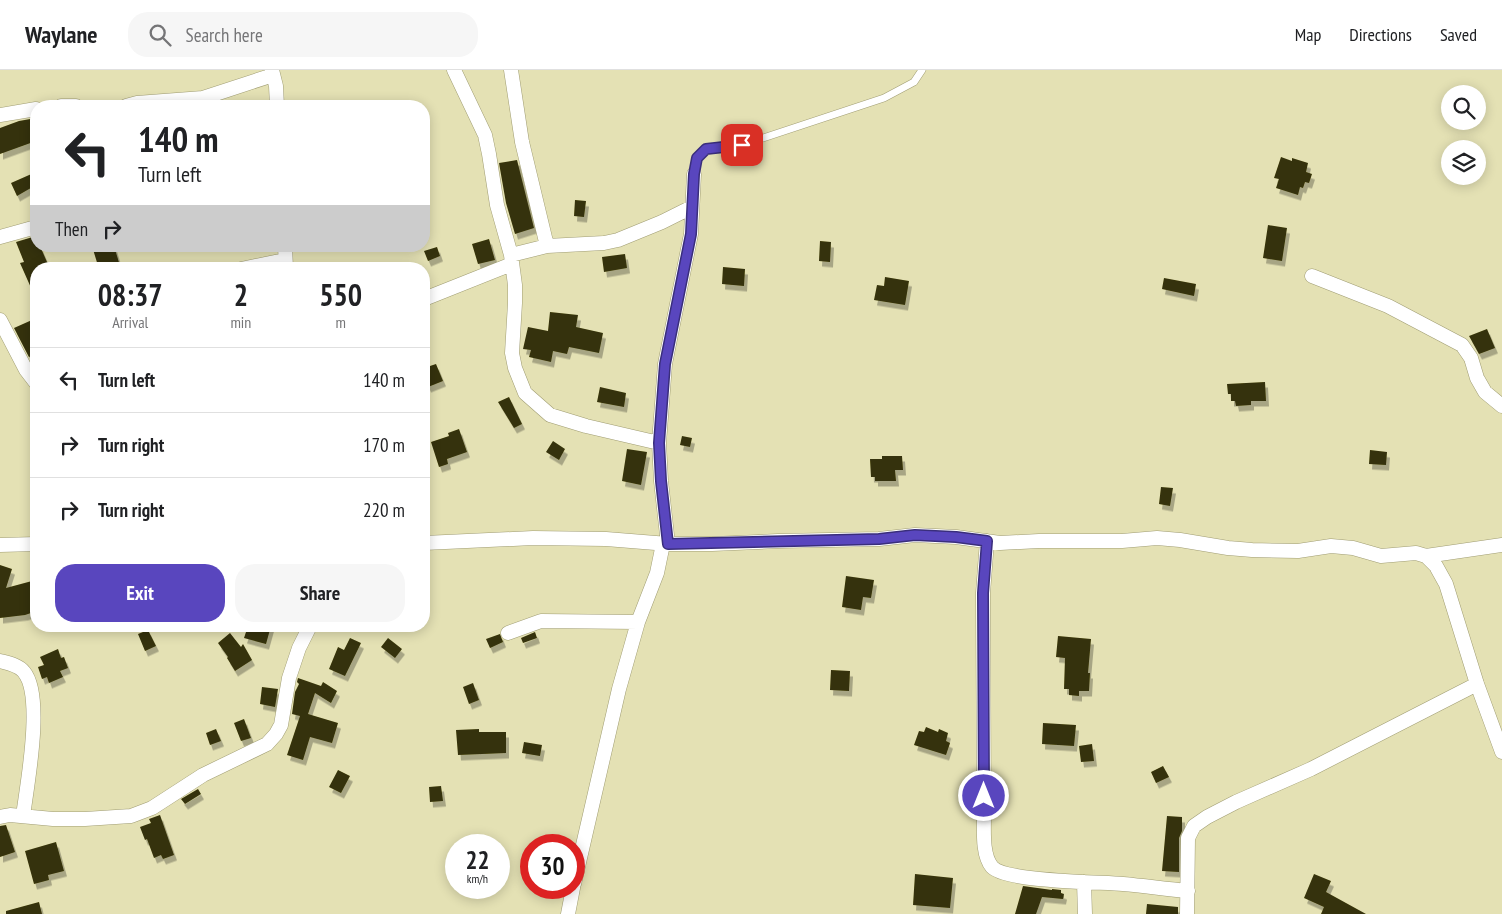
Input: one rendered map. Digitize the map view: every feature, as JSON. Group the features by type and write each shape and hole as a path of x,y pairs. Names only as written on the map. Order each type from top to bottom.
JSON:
{"street":[{"path":"454,70 485,135 498,205 511,259 515,303 512,353 515,368 526,393 550,414 586,426 659,443"},
{"path":"511,70 522,142 547,246"},
{"path":"177,100 203,98 273,72 277,100"},
{"path":"0,115 30,110"},
{"path":"585,835 619,689 638,622 666,544 659,443 665,364 691,234 694,174"},
{"path":"430,296 511,259 547,246 604,243 618,240 692,207"},
{"path":"0,237 30,229"},
{"path":"269,262 285,258"},
{"path":"1312,276 1388,306 1462,345 1471,358 1477,378 1485,392 1502,406"},
{"path":"0,320 30,374"},
{"path":"430,542 560,538 606,539 666,544 879,539 915,535 956,537 1000,543 1122,541 1157,538 1252,550 1298,551 1343,546 1381,556 1416,553 1426,556 1502,545"},
{"path":"987,541 983,593 984,815 988,861 999,873 1044,880 1124,884 1188,891"},
{"path":"0,545 30,544"},
{"path":"1426,556 1436,566 1446,584 1477,684 1502,752"},
{"path":"508,633 540,621 638,622"},
{"path":"0,817 10,815 53,819 85,819 131,816 152,808 203,775 267,744 281,725 289,678 299,648 307,632"},
{"path":"0,661 24,670 32,693 33,717 30,761 23,816"},
{"path":"1187,914 1188,838 1194,826 1207,817 1311,769 1477,684"},
{"path":"1084,882 1085,914"},
{"path":"568,914 571,899"}],"lane":[{"path":"694,174 697,158 706,149 742,145 884,98 914,82 922,70"}],"building":[{"path":"30,119 30,143 0,154 0,128"},
{"path":"1281,157 1292,161 1292,158 1308,163 1306,172 1312,174 1309,183 1305,182 1303,188 1300,187 1298,195 1276,188 1279,179 1274,178"},
{"path":"517,160 534,228 515,234 506,203 499,163"},
{"path":"30,175 30,188 17,196 11,183"},
{"path":"575,200 586,201 584,217 574,216"},
{"path":"1268,225 1287,228 1282,261 1263,258"},
{"path":"30,238 30,252 43,252 47,262 30,262 30,286 20,263 24,262 16,242"},
{"path":"489,239 495,260 478,264 472,244"},
{"path":"820,241 831,242 830,262 819,261"},
{"path":"437,247 440,256 428,261 424,252 430,252 430,249"},
{"path":"94,252 116,252 119,262 97,262"},
{"path":"625,254 627,268 604,272 602,257"},
{"path":"723,267 745,269 744,286 722,284"},
{"path":"885,277 909,281 905,305 874,300 877,285 884,286"},
{"path":"1164,278 1196,284 1194,296 1162,289"},
{"path":"550,312 578,315 576,327 603,333 599,353 569,347 567,354 553,351 551,362 529,357 531,350 523,349 528,327 548,331"},
{"path":"30,321 30,357 29,357 14,328"},
{"path":"1487,329 1495,348 1479,354 1469,336"},
{"path":"436,364 443,381 430,386 430,366"},
{"path":"1265,382 1266,401 1251,401 1251,405 1236,406 1235,401 1231,401 1231,394 1228,394 1227,384"},
{"path":"600,387 626,393 624,407 597,402"},
{"path":"509,397 522,424 514,428 498,402"},
{"path":"459,429 467,452 447,459 448,464 439,467 431,442 449,436 448,433"},
{"path":"682,436 692,438 690,447 680,445"},
{"path":"553,441 565,449 559,460 546,452"},
{"path":"627,449 647,452 641,485 622,481"},
{"path":"1370,450 1387,452 1386,465 1369,464"},
{"path":"882,456 902,456 903,470 895,470 896,481 875,481 875,477 871,477 870,459 882,459"},
{"path":"1161,487 1173,488 1170,506 1159,504"},
{"path":"0,565 12,569 6,588 30,582 30,613 0,618"},
{"path":"846,576 874,580 871,598 863,597 861,610 842,607"},
{"path":"149,632 156,646 145,651 138,634"},
{"path":"246,632 269,632 266,644 244,638"},
{"path":"535,632 537,638 523,643 521,638"},
{"path":"230,633 241,647 243,644 252,660 235,671 218,643"},
{"path":"500,634 503,642 490,648 486,639"},
{"path":"1058,636 1091,639 1088,673 1090,673 1089,691 1079,691 1079,696 1069,695 1069,689 1064,689 1065,658 1056,657"},
{"path":"350,638 361,643 345,676 329,669 338,647 344,650"},
{"path":"388,638 402,649 395,658 381,647"},
{"path":"58,649 61,658 64,657 68,668 60,671 63,677 49,683 47,677 42,679 38,667 44,665 40,657"},
{"path":"831,670 850,671 849,691 830,690"},
{"path":"298,678 321,686 323,682 337,691 331,703 315,693 308,714 338,723 332,743 310,737 303,760 287,755 300,716 292,714 295,692 299,684 297,682"},
{"path":"473,683 479,700 469,704 463,687"},
{"path":"262,687 278,689 275,707 260,704"},
{"path":"244,719 251,738 241,741 234,723"},
{"path":"1043,723 1076,725 1074,746 1042,744"},
{"path":"926,727 938,732 939,729 948,733 946,741 950,743 946,755 914,745 919,731 924,732"},
{"path":"216,729 221,741 210,745 206,733"},
{"path":"479,729 479,732 506,732 506,753 458,755 456,730"},
{"path":"524,742 542,745 540,756 522,753"},
{"path":"1092,744 1094,761 1081,762 1079,746"},
{"path":"1163,766 1169,777 1156,783 1151,772"},
{"path":"338,770 350,776 341,793 329,787"},
{"path":"441,786 443,801 430,802 429,787"},
{"path":"198,789 201,794 185,804 181,799"},
{"path":"160,815 174,855 163,859 161,855 154,858 140,827 151,823 149,819"},
{"path":"1167,816 1182,817 1182,831 1179,838 1179,872 1162,871"},
{"path":"6,825 15,852 0,857 0,826"},
{"path":"56,842 64,871 48,875 49,880 34,884 25,851"},
{"path":"915,874 953,878 950,908 913,905"},
{"path":"1314,874 1331,881 1326,892 1366,914 1321,914 1324,907 1304,898"},
{"path":"1023,886 1061,890 1061,893 1064,894 1063,899 1042,897 1036,914 1015,914"},
{"path":"39,902 42,914 6,914 6,911"},
{"path":"1147,904 1178,907 1178,914 1146,914"}],"route":[{"path":"742,145 706,149 697,158 694,174 691,234 665,364 659,443 668,544 827,541 879,539 915,535 987,541 983,593 984,796"}]}
